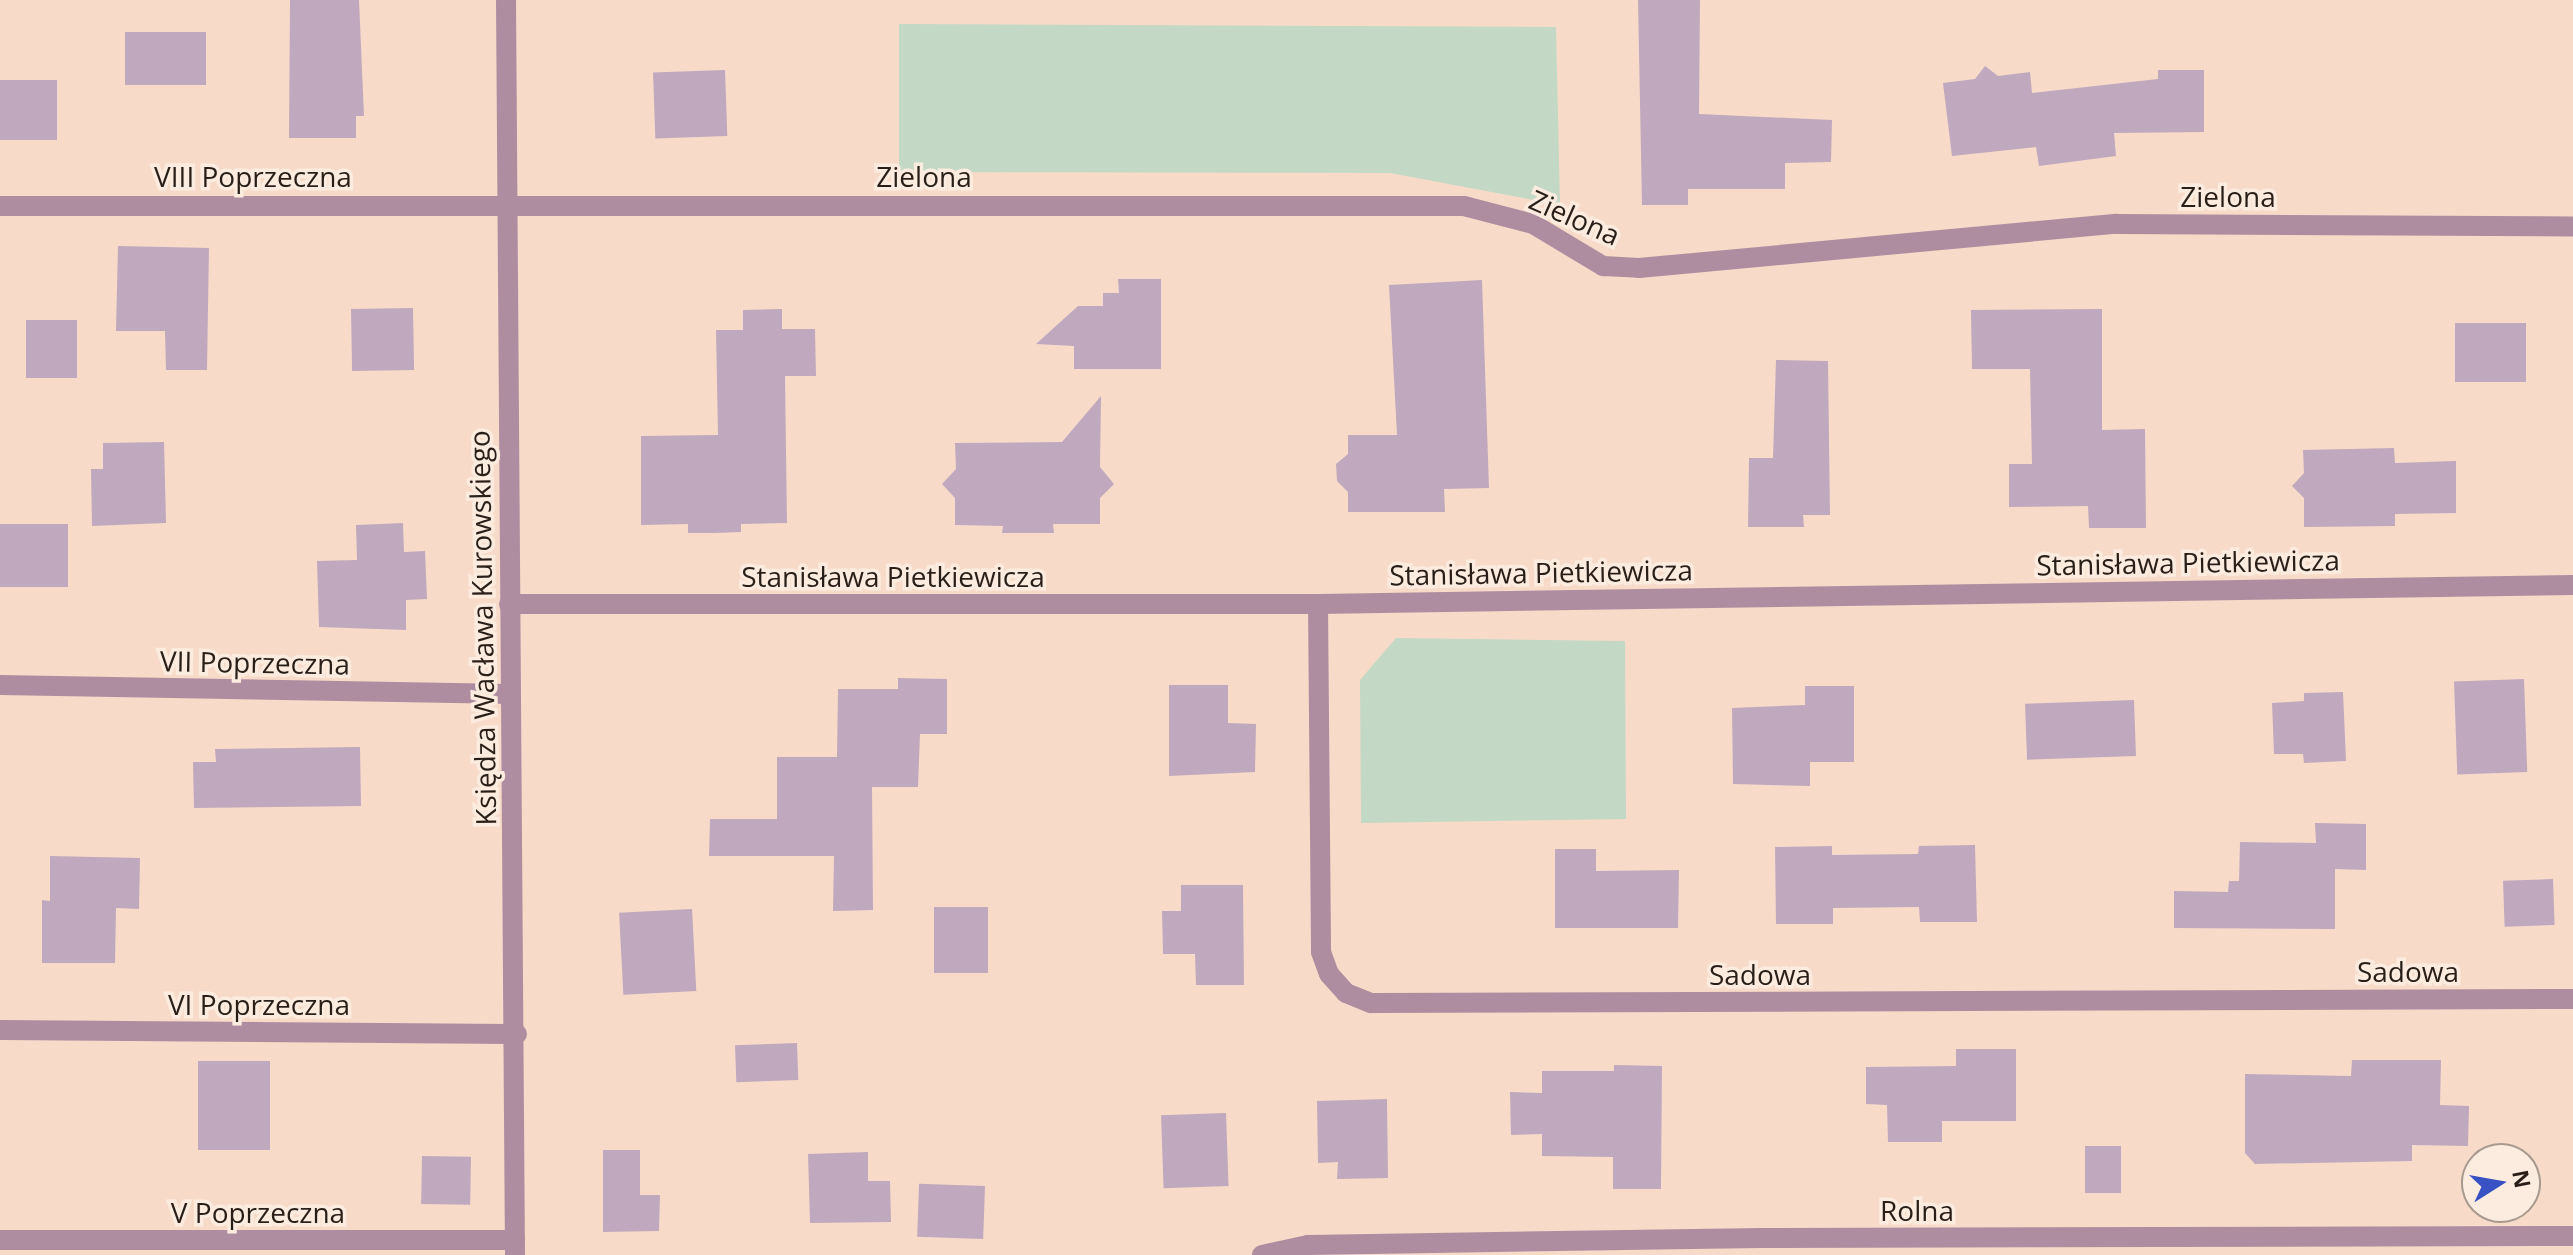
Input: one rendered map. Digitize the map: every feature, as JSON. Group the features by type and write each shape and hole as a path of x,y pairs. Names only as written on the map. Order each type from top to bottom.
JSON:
{"street":[{"name":"Księdza Wacława Kurowskiego","path":"506,0 509,604 517,1034 515,1248"},
{"name":"VIII Poprzeczna","path":"0,206 506,203"},
{"name":"Zielona","path":"506,203 1464,206 1533,224 1603,266 1639,268 2117,224 2573,226"},
{"name":"Stanisława Pietkiewicza","path":"509,604 1318,604 2573,585"},
{"name":"Sadowa","path":"1318,604 1321,952 1329,974 1346,993 1371,1003 2573,999"},
{"name":"VII Poprzeczna","path":"0,685 510,694"},
{"name":"VI Poprzeczna","path":"0,1030 517,1034"},
{"name":"Rolna","path":"1262,1255 1308,1245 1761,1246 2573,1236"},
{"name":"V Poprzeczna","path":"0,1240 515,1248"}],"green space":[{"path":"899,24 1556,27 1560,205 1390,173 899,172"},
{"path":"1396,638 1625,641 1626,819 1361,823 1360,680"}],"building":[{"path":"290,0 359,0 364,116 356,116 356,138 289,138"},
{"path":"1638,0 1700,0 1699,114 1832,120 1831,162 1785,163 1785,189 1688,189 1688,205 1642,205"},
{"path":"125,32 206,32 206,85 125,85"},
{"path":"1985,66 1998,76 2030,72 2032,93 2158,79 2158,70 2204,70 2204,132 2114,133 2116,156 2039,166 2036,147 1952,156 1943,83 1975,79"},
{"path":"725,70 727,136 655,138 653,73"},
{"path":"0,80 57,80 57,140 0,140"},
{"path":"118,246 209,248 207,370 166,370 165,331 116,331"},
{"path":"1118,279 1161,279 1161,369 1074,369 1074,346 1036,344 1078,306 1103,306 1103,293 1119,293"},
{"path":"1482,280 1489,488 1444,489 1445,512 1348,512 1348,492 1337,481 1336,464 1348,454 1348,435 1397,435 1389,285"},
{"path":"413,308 414,370 352,371 351,309"},
{"path":"782,309 782,329 815,329 816,376 785,376 787,523 741,524 741,532 714,533 688,533 688,524 641,525 641,436 718,435 716,330 743,330 743,310"},
{"path":"2102,309 2102,430 2145,429 2146,528 2089,528 2088,506 2009,507 2009,464 2032,464 2030,369 1972,369 1971,310"},
{"path":"26,320 77,320 77,378 26,378"},
{"path":"2455,323 2526,323 2526,382 2455,382"},
{"path":"1776,360 1828,361 1830,515 1803,515 1804,527 1748,527 1749,458 1773,458"},
{"path":"1101,396 1100,467 1114,484 1100,498 1100,524 1053,524 1054,533 1002,533 1003,526 955,525 955,498 942,484 956,469 955,443 1062,442"},
{"path":"164,442 166,523 92,526 91,469 103,469 103,443"},
{"path":"2394,448 2395,463 2456,461 2456,513 2395,514 2395,526 2304,527 2304,498 2292,486 2304,473 2303,450"},
{"path":"403,523 404,552 425,551 427,599 406,600 406,630 319,627 317,561 357,560 356,525"},
{"path":"0,524 68,524 68,587 0,587"},
{"path":"898,678 947,679 947,734 920,734 918,787 872,787 873,910 833,911 834,856 709,856 710,819 777,819 777,757 837,757 838,689 898,689"},
{"path":"2524,679 2527,772 2457,774 2454,681"},
{"path":"1169,685 1228,685 1228,723 1256,724 1255,772 1169,776"},
{"path":"1805,686 1854,686 1854,762 1810,762 1810,786 1733,784 1732,708 1805,705"},
{"path":"2343,692 2346,761 2304,763 2303,754 2274,754 2272,703 2304,701 2304,693"},
{"path":"2134,700 2136,756 2027,760 2025,704"},
{"path":"360,747 361,806 194,808 193,762 216,762 215,749"},
{"path":"2315,823 2366,824 2366,870 2335,869 2335,929 2174,928 2174,891 2228,892 2229,881 2239,881 2240,842 2316,843"},
{"path":"1975,845 1977,922 1920,922 1919,907 1833,908 1833,924 1776,924 1775,847 1832,846 1832,855 1918,854 1919,846"},
{"path":"1555,849 1596,849 1596,871 1679,870 1678,928 1555,928"},
{"path":"50,856 140,858 139,909 116,908 115,963 42,963 42,900 50,901"},
{"path":"2553,879 2555,925 2505,927 2503,881"},
{"path":"1181,885 1243,885 1244,985 1196,985 1195,954 1163,954 1162,911 1181,911"},
{"path":"934,907 988,907 988,973 934,973"},
{"path":"692,909 696,991 623,995 619,913"},
{"path":"797,1043 798,1080 736,1082 735,1045"},
{"path":"1956,1049 2016,1049 2016,1121 1942,1121 1942,1142 1888,1142 1887,1105 1866,1104 1866,1067 1956,1066"},
{"path":"2352,1060 2441,1060 2440,1105 2469,1106 2468,1143 2461,1143 2461,1146 2412,1145 2412,1161 2255,1164 2245,1153 2245,1074 2351,1076"},
{"path":"198,1061 270,1061 270,1150 198,1150"},
{"path":"1614,1065 1662,1066 1661,1189 1613,1189 1613,1157 1542,1156 1542,1134 1511,1135 1510,1092 1542,1093 1542,1071 1614,1071"},
{"path":"1387,1099 1388,1178 1337,1179 1338,1162 1318,1163 1317,1101"},
{"path":"1226,1113 1229,1186 1164,1188 1161,1115"},
{"path":"2085,1146 2121,1146 2121,1193 2085,1193"},
{"path":"603,1150 640,1150 640,1195 660,1195 659,1231 603,1232"},
{"path":"868,1152 868,1181 890,1181 891,1222 810,1223 808,1154"},
{"path":"422,1156 471,1157 470,1205 421,1204"},
{"path":"919,1184 985,1186 983,1239 917,1237"}]}
